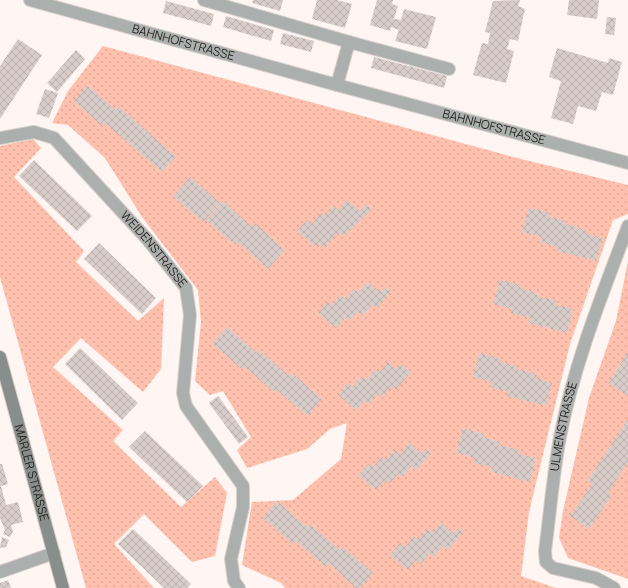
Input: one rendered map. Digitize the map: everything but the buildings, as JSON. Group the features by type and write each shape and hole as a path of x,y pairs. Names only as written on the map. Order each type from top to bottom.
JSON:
{"main road":[{"name":"MARLER STRASSE","path":"0,357 63,588"}],"street":[{"name":"BAHNHOFSTRASSE","path":"30,0 337,85 628,163"},
{"path":"204,0 449,70"},
{"path":"337,85 349,42"},
{"name":"WEIDENSTRASSE","path":"0,138 34,132 54,138 147,239 186,288 190,315 182,393 186,406 243,486 242,513 231,559 234,581 239,588"},
{"name":"ULMENSTRASSE","path":"614,588 596,578 553,568 546,562 545,551 560,437 573,383 596,310 628,226"},
{"path":"0,572 54,553"}],"shaded area":[{"path":"103,46 521,159 628,185 628,214 613,220 570,344 529,512 521,576 556,588 285,588 281,583 242,565 252,502 293,500 341,459 347,423 330,429 307,449 247,468 237,450 251,437 223,391 210,395 195,381 201,322 198,290 142,217 105,158 68,125 52,123 68,91"},
{"path":"33,139 41,148 14,177 84,251 76,262 138,321 164,298 161,369 143,392 81,338 53,367 123,430 113,441 181,507 215,477 227,493 215,556 192,562 144,514 114,544 154,588 86,588 0,277 0,146"},
{"path":"628,261 628,579 568,558 559,538 563,511 589,398 616,321"}]}
